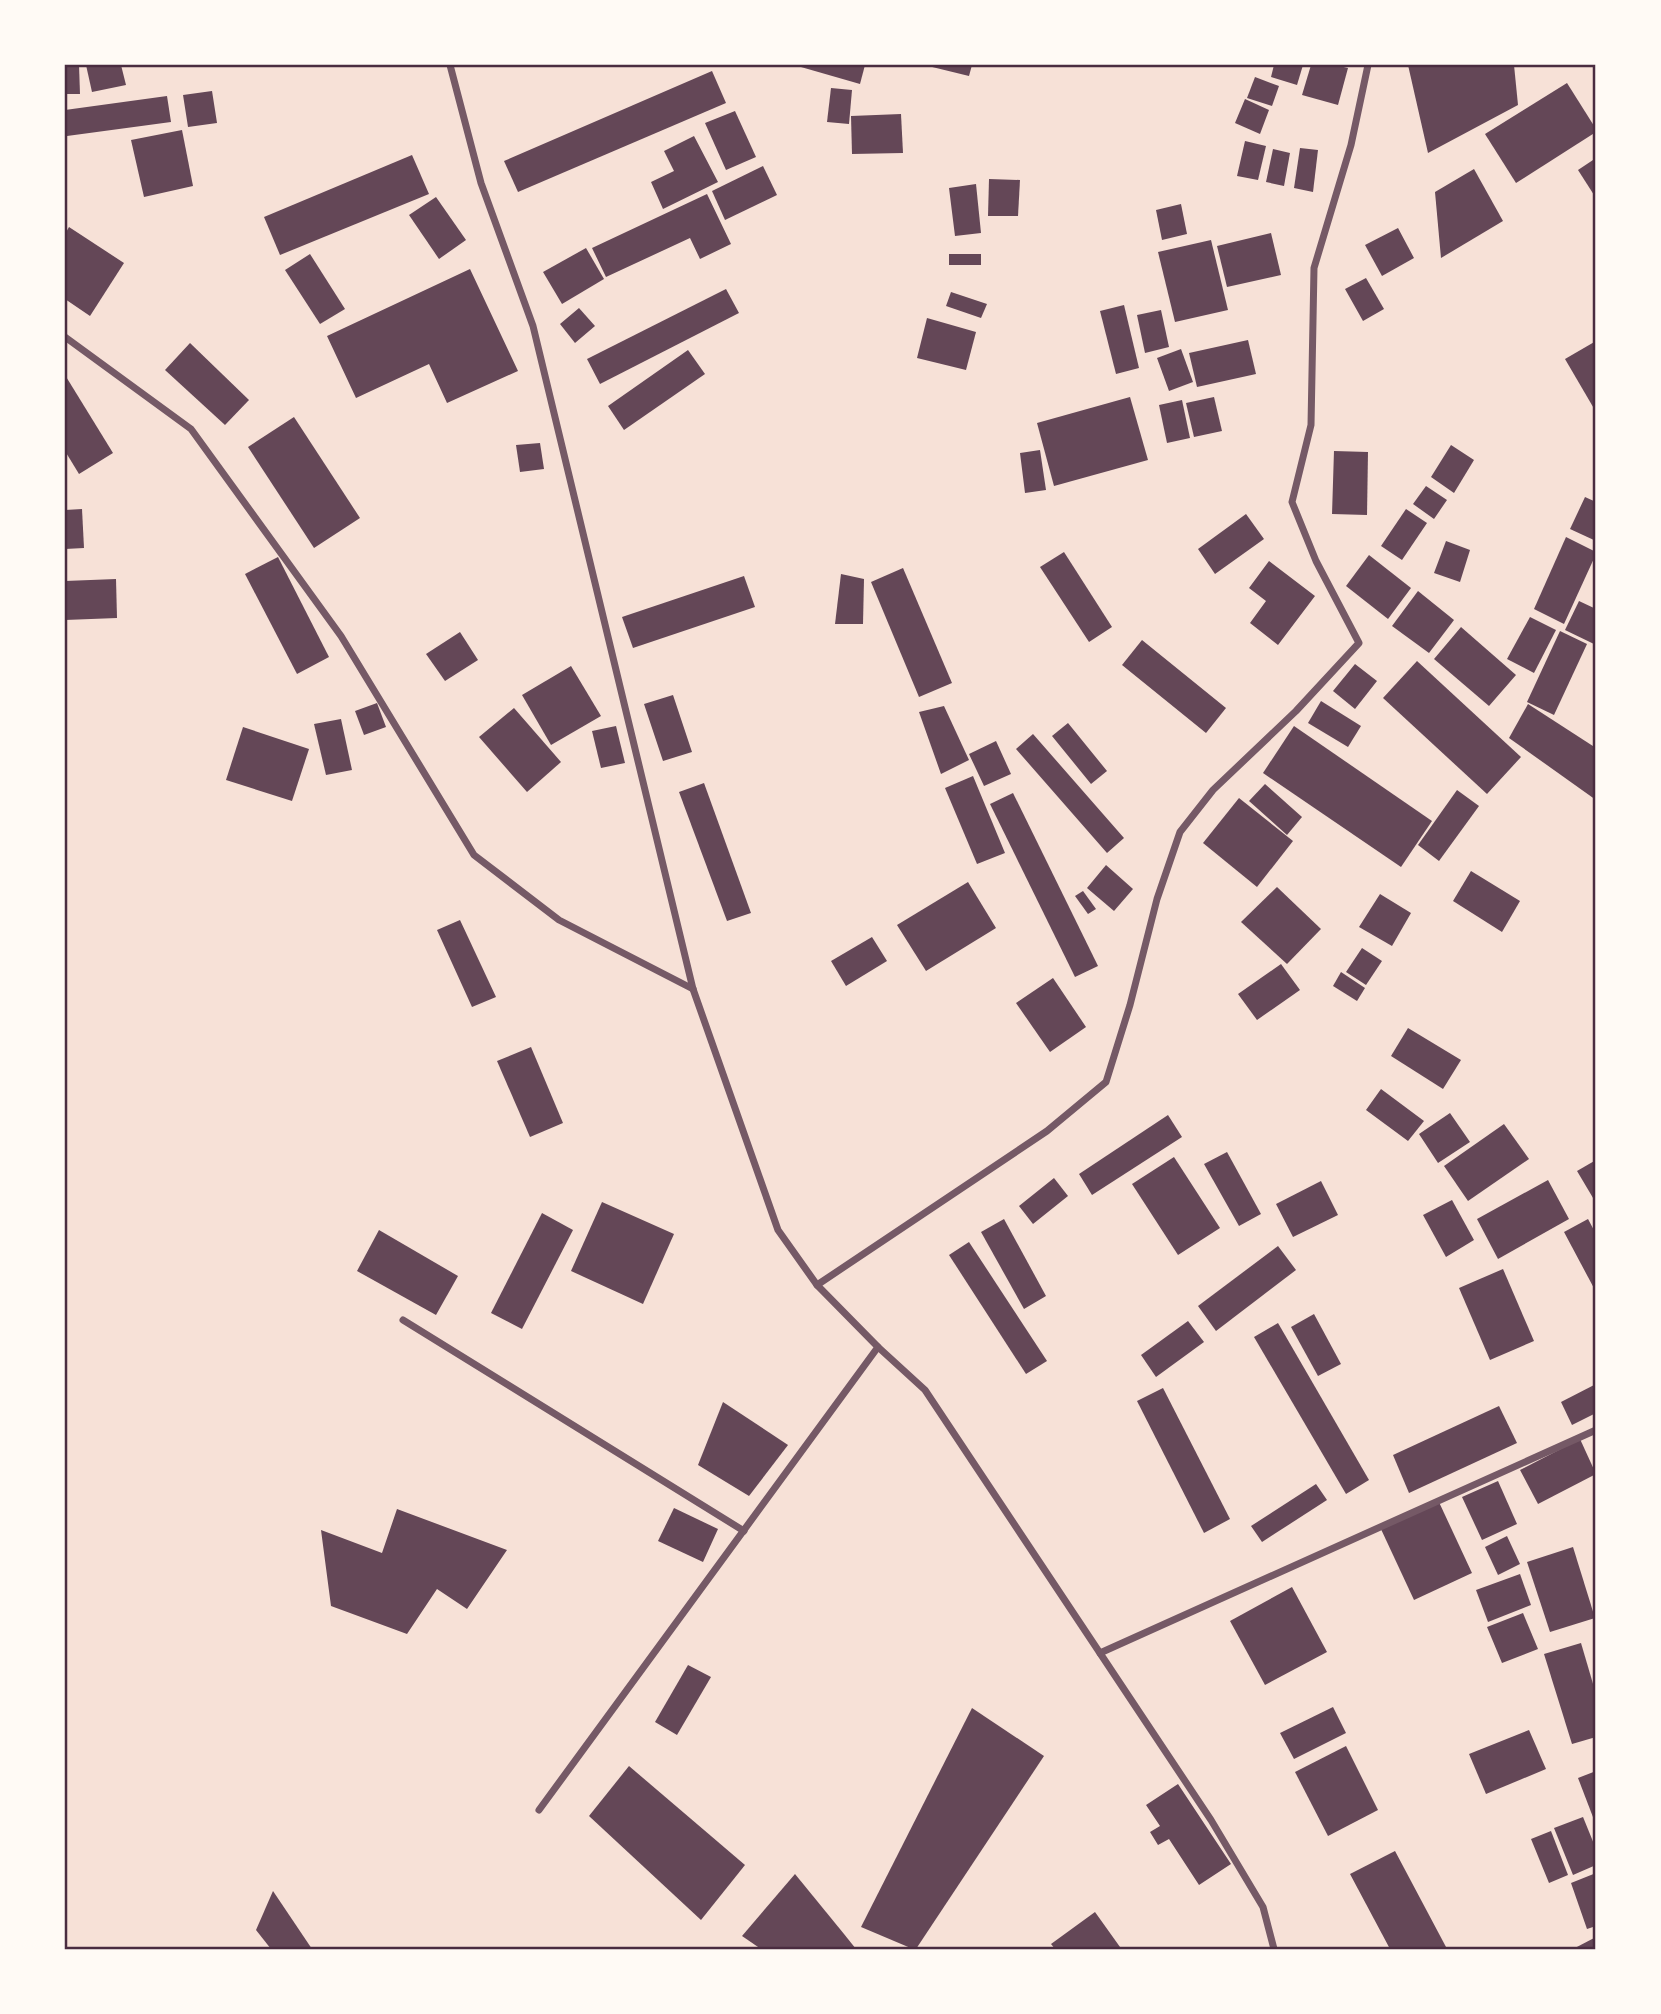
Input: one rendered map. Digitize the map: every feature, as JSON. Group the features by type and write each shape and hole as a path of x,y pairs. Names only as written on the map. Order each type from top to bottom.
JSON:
{"street":[{"path":"450,65 481,183 533,326 693,989 778,1230 817,1285 925,1390 1211,1820 1263,1907 1274,1949"},
{"path":"817,1285 1047,1131 1105,1082 1130,1005 1157,899 1180,832 1213,790 1296,711 1359,643 1316,561 1292,502 1311,425 1314,268 1351,145 1368,65"},
{"path":"65,337 191,429 341,636 474,855 559,920 693,989"},
{"path":"403,1320 744,1531"},
{"path":"539,1810 878,1347"},
{"path":"1100,1653 1596,1430"}],"building":[{"path":"65,65 79,65 80,94 65,94"},
{"path":"86,65 121,65 126,85 92,92"},
{"path":"794,65 865,65 860,84"},
{"path":"924,65 972,65 969,76"},
{"path":"1274,65 1303,65 1297,85 1271,77"},
{"path":"1311,65 1348,68 1338,105 1302,95"},
{"path":"1408,65 1514,65 1518,105 1428,153"},
{"path":"712,71 726,103 518,192 504,161"},
{"path":"1255,77 1279,86 1272,106 1247,98"},
{"path":"1567,83 1596,132 1516,183 1485,134"},
{"path":"831,88 852,90 849,124 827,122"},
{"path":"212,91 217,123 188,127 183,95"},
{"path":"167,96 171,122 67,136 65,110"},
{"path":"1245,99 1269,110 1260,134 1235,123"},
{"path":"735,111 756,157 726,170 705,123"},
{"path":"901,114 903,153 852,154 851,116"},
{"path":"182,130 193,186 144,197 131,140"},
{"path":"694,136 718,182 663,209 651,182 674,171 664,151"},
{"path":"1245,141 1266,146 1258,180 1237,176"},
{"path":"1300,148 1318,150 1313,192 1294,188"},
{"path":"1273,149 1290,153 1284,186 1266,182"},
{"path":"412,155 429,194 280,255 264,217"},
{"path":"1596,158 1596,194 1594,195 1578,170"},
{"path":"763,166 777,195 725,220 712,191"},
{"path":"1474,169 1503,221 1441,258 1435,192"},
{"path":"989,179 1020,180 1018,216 988,216"},
{"path":"976,184 981,233 955,236 949,188"},
{"path":"707,194 731,244 700,259 690,238 606,277 592,248"},
{"path":"436,197 466,240 439,259 409,215"},
{"path":"1181,204 1187,234 1162,240 1156,210"},
{"path":"69,227 124,263 90,316 65,299 65,234"},
{"path":"1398,228 1414,258 1382,276 1365,245"},
{"path":"1271,233 1281,275 1227,287 1217,246"},
{"path":"1211,240 1228,310 1175,322 1158,252"},
{"path":"586,248 604,279 562,304 543,272"},
{"path":"310,254 345,309 320,324 285,270"},
{"path":"949,254 981,254 981,265 949,265"},
{"path":"470,269 518,371 447,403 429,364 356,398 327,336"},
{"path":"1366,278 1384,309 1363,321 1345,289"},
{"path":"726,289 739,313 600,384 587,359"},
{"path":"951,292 987,304 981,318 946,306"},
{"path":"1124,305 1139,368 1116,374 1100,311"},
{"path":"579,308 595,326 575,343 560,324"},
{"path":"1161,310 1169,347 1145,353 1137,315"},
{"path":"927,318 976,332 966,370 917,358"},
{"path":"1248,340 1256,374 1197,387 1189,353"},
{"path":"1596,341 1596,412 1565,359"},
{"path":"190,343 249,400 225,425 165,370"},
{"path":"1181,349 1193,382 1169,391 1157,358"},
{"path":"688,350 705,374 624,430 608,406"},
{"path":"65,375 113,453 79,474 65,451"},
{"path":"1130,397 1148,460 1054,486 1037,423"},
{"path":"1214,397 1222,431 1194,437 1186,403"},
{"path":"1182,400 1190,438 1167,443 1159,405"},
{"path":"294,417 360,518 314,548 248,447"},
{"path":"540,443 544,469 520,472 516,445"},
{"path":"1451,445 1474,460 1454,493 1431,477"},
{"path":"1040,450 1046,490 1025,493 1020,453"},
{"path":"1334,451 1368,452 1367,515 1332,514"},
{"path":"1426,486 1447,500 1434,519 1413,504"},
{"path":"1585,497 1596,502 1596,541 1570,529"},
{"path":"82,509 84,548 65,549 65,510"},
{"path":"1406,509 1427,523 1402,560 1381,546"},
{"path":"1246,514 1264,539 1215,574 1198,549"},
{"path":"1566,537 1596,554 1564,624 1534,609"},
{"path":"1446,541 1470,550 1460,582 1434,573"},
{"path":"1064,552 1112,627 1089,642 1040,567"},
{"path":"1369,555 1411,588 1388,619 1346,586"},
{"path":"278,557 329,657 297,674 245,574"},
{"path":"1269,561 1315,596 1278,645 1250,623 1266,601 1249,588"},
{"path":"903,568 952,683 919,697 871,582"},
{"path":"841,574 864,579 863,624 835,624"},
{"path":"744,576 755,607 633,648 622,617"},
{"path":"116,579 117,618 65,620 65,581"},
{"path":"1418,591 1454,620 1429,653 1392,626"},
{"path":"1579,601 1596,609 1596,645 1565,630"},
{"path":"1530,617 1556,630 1534,673 1507,659"},
{"path":"1461,627 1516,675 1489,706 1434,659"},
{"path":"1560,631 1587,644 1554,715 1527,702"},
{"path":"460,632 478,660 445,681 426,654"},
{"path":"1142,640 1226,708 1206,733 1122,665"},
{"path":"1417,661 1521,757 1487,794 1383,698"},
{"path":"1355,664 1377,681 1355,709 1333,691"},
{"path":"571,666 601,716 551,745 522,695"},
{"path":"673,695 692,752 663,761 644,704"},
{"path":"1321,701 1361,726 1348,747 1308,723"},
{"path":"377,703 386,727 364,735 355,711"},
{"path":"1528,704 1596,748 1596,800 1509,738"},
{"path":"944,706 969,760 941,774 919,712"},
{"path":"514,708 561,762 527,792 479,737"},
{"path":"341,719 352,770 326,775 314,724"},
{"path":"1068,723 1107,771 1091,784 1052,736"},
{"path":"616,726 625,763 601,768 592,731"},
{"path":"1294,726 1432,821 1401,867 1263,773"},
{"path":"243,727 309,749 292,801 226,780"},
{"path":"1033,734 1124,838 1107,853 1016,749"},
{"path":"996,741 1011,774 984,786 969,754"},
{"path":"973,776 1005,853 977,864 945,788"},
{"path":"704,783 751,913 727,921 679,792"},
{"path":"1265,784 1302,817 1287,835 1249,801"},
{"path":"1457,790 1479,806 1439,861 1418,845"},
{"path":"1013,793 1098,966 1075,977 990,804"},
{"path":"1239,798 1293,841 1257,887 1203,843"},
{"path":"1106,865 1133,889 1114,911 1087,888"},
{"path":"1471,871 1520,901 1502,932 1453,901"},
{"path":"968,882 996,928 926,971 897,925"},
{"path":"1277,887 1321,929 1287,964 1241,922"},
{"path":"1083,891 1096,909 1088,914 1075,896"},
{"path":"1380,894 1411,913 1392,946 1359,927"},
{"path":"460,920 496,997 472,1007 437,930"},
{"path":"872,937 887,961 846,986 831,961"},
{"path":"1362,948 1382,961 1366,985 1346,972"},
{"path":"1281,964 1300,990 1257,1020 1238,994"},
{"path":"1341,972 1365,988 1357,1001 1333,986"},
{"path":"1053,978 1086,1027 1050,1052 1016,1003"},
{"path":"1408,1028 1461,1060 1443,1089 1391,1056"},
{"path":"531,1047 563,1123 530,1137 497,1061"},
{"path":"1381,1089 1424,1121 1408,1141 1366,1110"},
{"path":"1450,1113 1470,1142 1438,1163 1419,1134"},
{"path":"1168,1115 1182,1137 1092,1195 1079,1174"},
{"path":"1504,1124 1529,1159 1468,1201 1444,1166"},
{"path":"1227,1152 1261,1214 1239,1226 1204,1164"},
{"path":"1174,1157 1220,1228 1178,1255 1132,1184"},
{"path":"1596,1160 1596,1203 1577,1171"},
{"path":"1054,1178 1068,1196 1033,1224 1019,1206"},
{"path":"1548,1180 1569,1219 1498,1259 1477,1219"},
{"path":"1321,1181 1338,1215 1293,1237 1276,1204"},
{"path":"1452,1200 1474,1240 1446,1257 1423,1215"},
{"path":"602,1202 674,1234 643,1304 571,1271"},
{"path":"542,1213 573,1230 522,1329 491,1313"},
{"path":"1004,1219 1046,1296 1024,1309 981,1232"},
{"path":"1588,1219 1596,1234 1596,1292 1564,1232"},
{"path":"379,1230 458,1276 436,1315 357,1271"},
{"path":"969,1242 1047,1361 1026,1374 949,1255"},
{"path":"1278,1246 1296,1270 1216,1331 1198,1306"},
{"path":"1503,1269 1534,1341 1490,1360 1459,1288"},
{"path":"1314,1314 1341,1364 1318,1376 1291,1327"},
{"path":"1188,1321 1204,1342 1156,1377 1141,1355"},
{"path":"1278,1323 1369,1480 1346,1494 1254,1337"},
{"path":"1596,1384 1596,1413 1572,1425 1561,1402"},
{"path":"1163,1388 1230,1519 1204,1533 1137,1401"},
{"path":"723,1402 788,1445 749,1496 698,1465"},
{"path":"1499,1406 1517,1443 1409,1493 1393,1455"},
{"path":"1580,1439 1596,1474 1538,1504 1520,1470"},
{"path":"1498,1481 1517,1524 1482,1540 1462,1497"},
{"path":"1316,1484 1327,1500 1262,1542 1251,1526"},
{"path":"1438,1500 1472,1573 1414,1600 1380,1527"},
{"path":"674,1508 718,1529 703,1562 658,1541"},
{"path":"397,1509 507,1550 467,1609 437,1589 407,1634 331,1606 321,1530 382,1553"},
{"path":"1507,1536 1520,1564 1498,1575 1485,1547"},
{"path":"1573,1547 1595,1618 1550,1632 1527,1562"},
{"path":"1520,1574 1531,1605 1488,1622 1476,1590"},
{"path":"1292,1587 1327,1652 1265,1685 1230,1621"},
{"path":"1523,1613 1538,1649 1502,1663 1487,1627"},
{"path":"1581,1643 1596,1694 1596,1737 1572,1744 1544,1654"},
{"path":"688,1665 711,1677 677,1735 655,1722"},
{"path":"1333,1707 1346,1733 1294,1759 1280,1733"},
{"path":"972,1708 1044,1756 916,1949 913,1949 861,1927"},
{"path":"1529,1730 1546,1769 1486,1794 1469,1754"},
{"path":"1346,1746 1378,1810 1328,1836 1295,1772"},
{"path":"629,1766 745,1865 701,1920 589,1816"},
{"path":"1596,1771 1596,1825 1578,1778"},
{"path":"1178,1784 1231,1864 1199,1885 1169,1839 1158,1845 1150,1832 1160,1826 1146,1805"},
{"path":"1583,1817 1596,1849 1596,1865 1573,1875 1554,1828"},
{"path":"1551,1831 1568,1875 1549,1883 1531,1839"},
{"path":"1395,1851 1446,1947 1390,1949 1350,1874"},
{"path":"1596,1873 1596,1926 1587,1929 1571,1883"},
{"path":"795,1874 856,1949 761,1949 742,1936"},
{"path":"273,1891 312,1949 271,1949 256,1930"},
{"path":"1095,1912 1120,1947 1055,1949 1051,1944"},
{"path":"1596,1937 1596,1949 1573,1949"}]}
